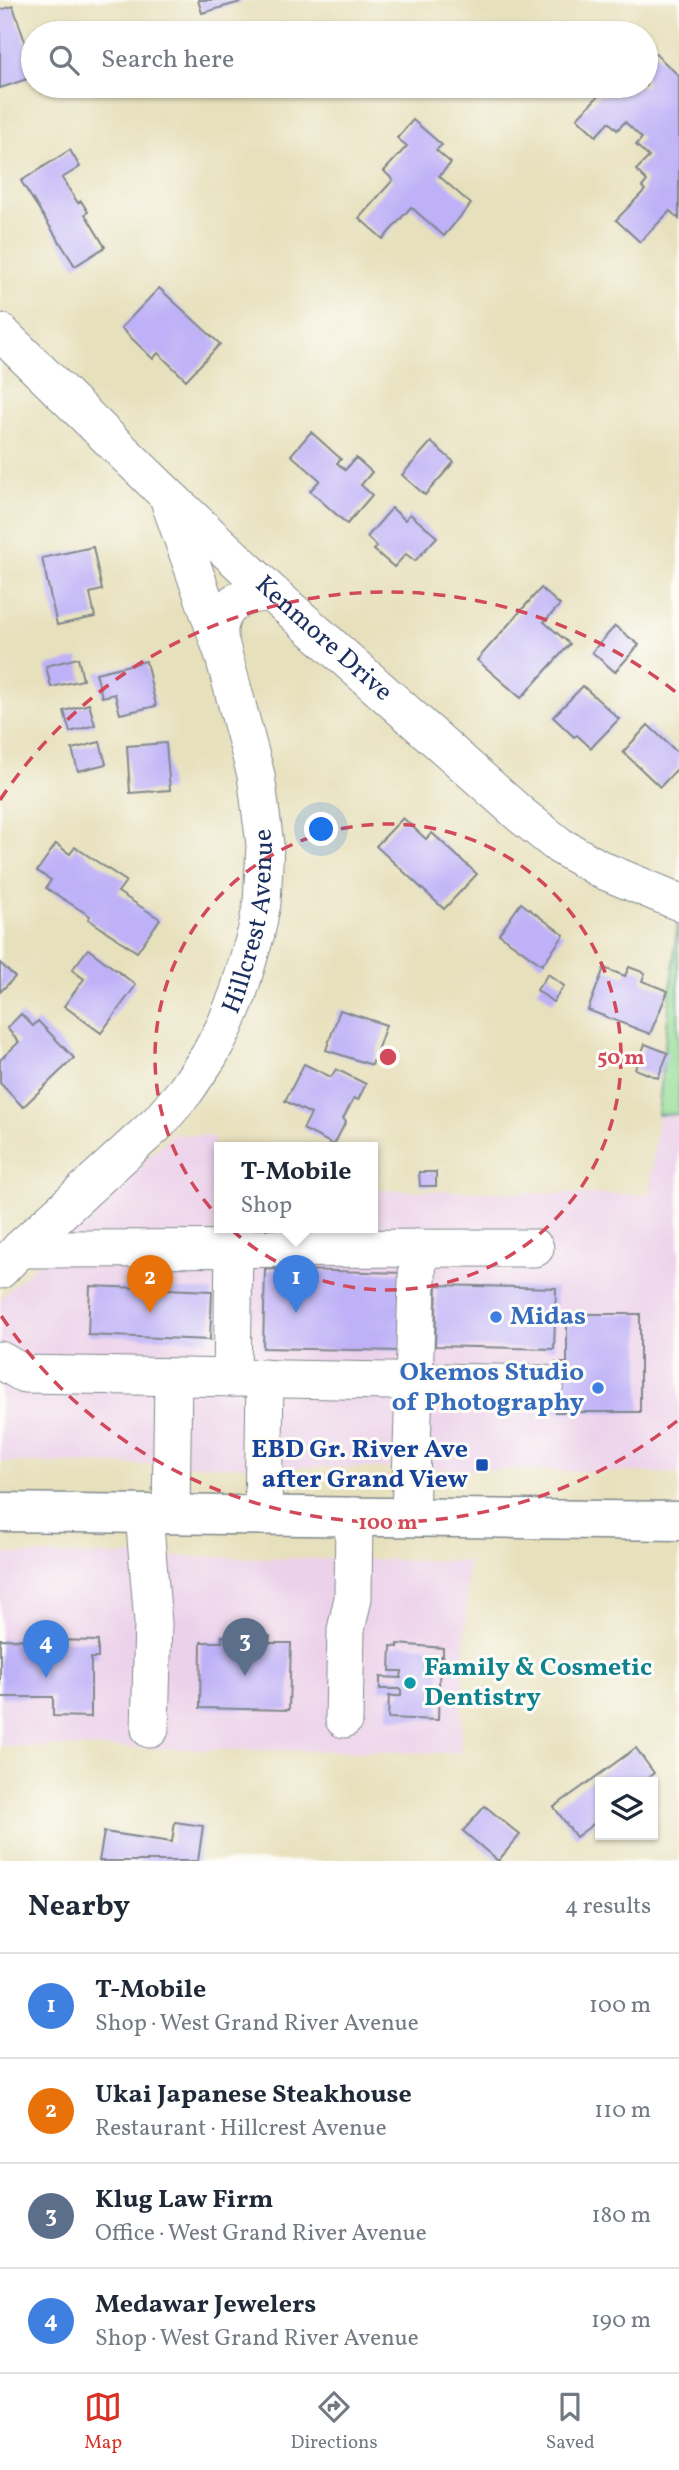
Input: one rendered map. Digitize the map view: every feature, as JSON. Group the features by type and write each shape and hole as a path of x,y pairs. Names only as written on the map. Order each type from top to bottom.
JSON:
{"main road":[{"path":"0,1512 679,1521"}],"street":[{"name":"Kenmore Drive","path":"0,332 273,594 521,815 560,846 612,874 679,902"},
{"name":"Hillcrest Avenue","path":"10,1259 159,1122 186,1090 209,1056 238,994 262,904 265,845 256,775 223,653 167,495"},
{"path":"223,653 219,631 227,609 247,594 273,594"},
{"path":"234,1248 263,1516"},
{"path":"10,1259 234,1248 535,1248"},
{"path":"410,1517 418,1248"},
{"path":"0,1360 24,1374 545,1384"},
{"path":"150,1729 157,1514 173,1377"},
{"path":"344,1719 346,1630 353,1598 354,1517"}],"shaded area":[{"path":"679,1114 679,1473 0,1462 0,1299 172,1134 213,1136 214,1233 378,1233 378,1190 649,1195 658,1115"},
{"path":"0,1554 468,1561 460,1753 0,1746"}],"green space":[{"path":"678,917 679,1114 658,1115"}],"building":[{"path":"198,0 243,0 244,1 202,13"},
{"path":"13,6 21,30 21,81 0,88 0,10"},
{"path":"658,56 679,76 679,219 670,211 640,242 616,220 645,190 642,187 647,181 636,170 649,157 636,145 642,138 625,122 617,130 609,122 596,136 577,118 596,98 658,98"},
{"path":"413,120 442,145 436,150 451,163 439,176 471,204 444,236 411,207 383,239 359,218 393,180 384,171 407,146 397,138"},
{"path":"70,150 80,167 62,178 78,203 81,201 88,212 85,214 105,247 75,266 21,181"},
{"path":"159,288 220,344 186,380 158,353 153,359 121,328"},
{"path":"311,432 341,459 337,463 345,470 356,458 372,472 361,485 372,495 347,524 310,491 320,480 291,455"},
{"path":"431,442 454,462 425,495 402,475"},
{"path":"392,508 405,520 410,514 437,537 415,561 406,554 394,567 374,550 377,547 367,537"},
{"path":"93,547 102,590 90,593 95,617 57,625 42,558"},
{"path":"541,588 560,605 544,622 570,644 521,698 477,660"},
{"path":"615,626 639,645 615,672 592,652"},
{"path":"78,658 83,680 51,687 46,666"},
{"path":"146,661 156,706 120,714 115,694 102,697 96,673"},
{"path":"583,686 619,719 591,748 577,735 574,737 553,717"},
{"path":"89,704 95,725 70,732 64,711"},
{"path":"648,725 679,754 679,767 660,787 623,752"},
{"path":"100,742 106,764 78,771 72,749"},
{"path":"166,743 170,790 130,793 127,746"},
{"path":"403,818 426,839 432,833 477,874 444,909 376,846"},
{"path":"56,844 70,854 75,847 126,881 118,892 160,919 137,952 88,919 90,916 46,888 51,880 37,871"},
{"path":"521,903 564,935 542,965 499,934"},
{"path":"88,949 136,985 101,1033 64,1006 84,979 72,970"},
{"path":"0,963 15,977 0,992"},
{"path":"629,967 645,973 642,981 668,991 650,1034 588,1010 604,968 625,976"},
{"path":"548,974 564,986 553,1002 537,990"},
{"path":"340,1010 386,1025 372,1065 326,1050"},
{"path":"21,1014 33,1026 38,1021 74,1058 23,1107 0,1083 0,1060 19,1042 7,1028"},
{"path":"645,1044 668,1053 658,1078 635,1069"},
{"path":"304,1064 331,1077 336,1069 366,1084 358,1100 354,1098 336,1142 328,1142 303,1129 311,1114 285,1101"},
{"path":"419,1172 436,1172 436,1186 420,1186"},
{"path":"265,1269 403,1273 400,1351 263,1348"},
{"name":"Midas","path":"437,1285 556,1288 554,1349 435,1346"},
{"path":"90,1286 212,1291 210,1340 88,1335"},
{"name":"Okemos Studio of Photography","path":"567,1314 640,1314 640,1412 555,1412 555,1363 567,1363"},
{"path":"222,1636 270,1636 269,1643 291,1643 289,1710 200,1708 201,1642 222,1642"},
{"path":"0,1639 98,1641 98,1658 91,1658 91,1717 53,1716 53,1697 0,1697"},
{"name":"Family & Cosmetic Dentistry","path":"398,1644 443,1648 443,1656 440,1656 438,1720 388,1718 389,1696 401,1696 401,1689 380,1689 380,1677 401,1678 402,1671 390,1671 391,1646 398,1647"},
{"path":"636,1748 654,1773 649,1777 596,1777"},
{"path":"595,1778 595,1823 576,1837 554,1807"},
{"path":"485,1806 520,1835 498,1861 463,1831"},
{"path":"175,1822 203,1826 198,1861 99,1861 104,1832 172,1842"}],"place":[{"name":"Ukai Japanese Steakhouse","path":"150,1313"},
{"name":"T-Mobile","path":"296,1313"},
{"name":"Midas","path":"496,1317"},
{"name":"Okemos Studio of Photography","path":"598,1388"},
{"name":"EBD Gr. River Ave after Grand View","path":"482,1465"},
{"name":"Klug Law Firm","path":"245,1676"},
{"name":"Medawar Jewelers","path":"46,1678"},
{"name":"Family & Cosmetic Dentistry","path":"410,1683"}]}
